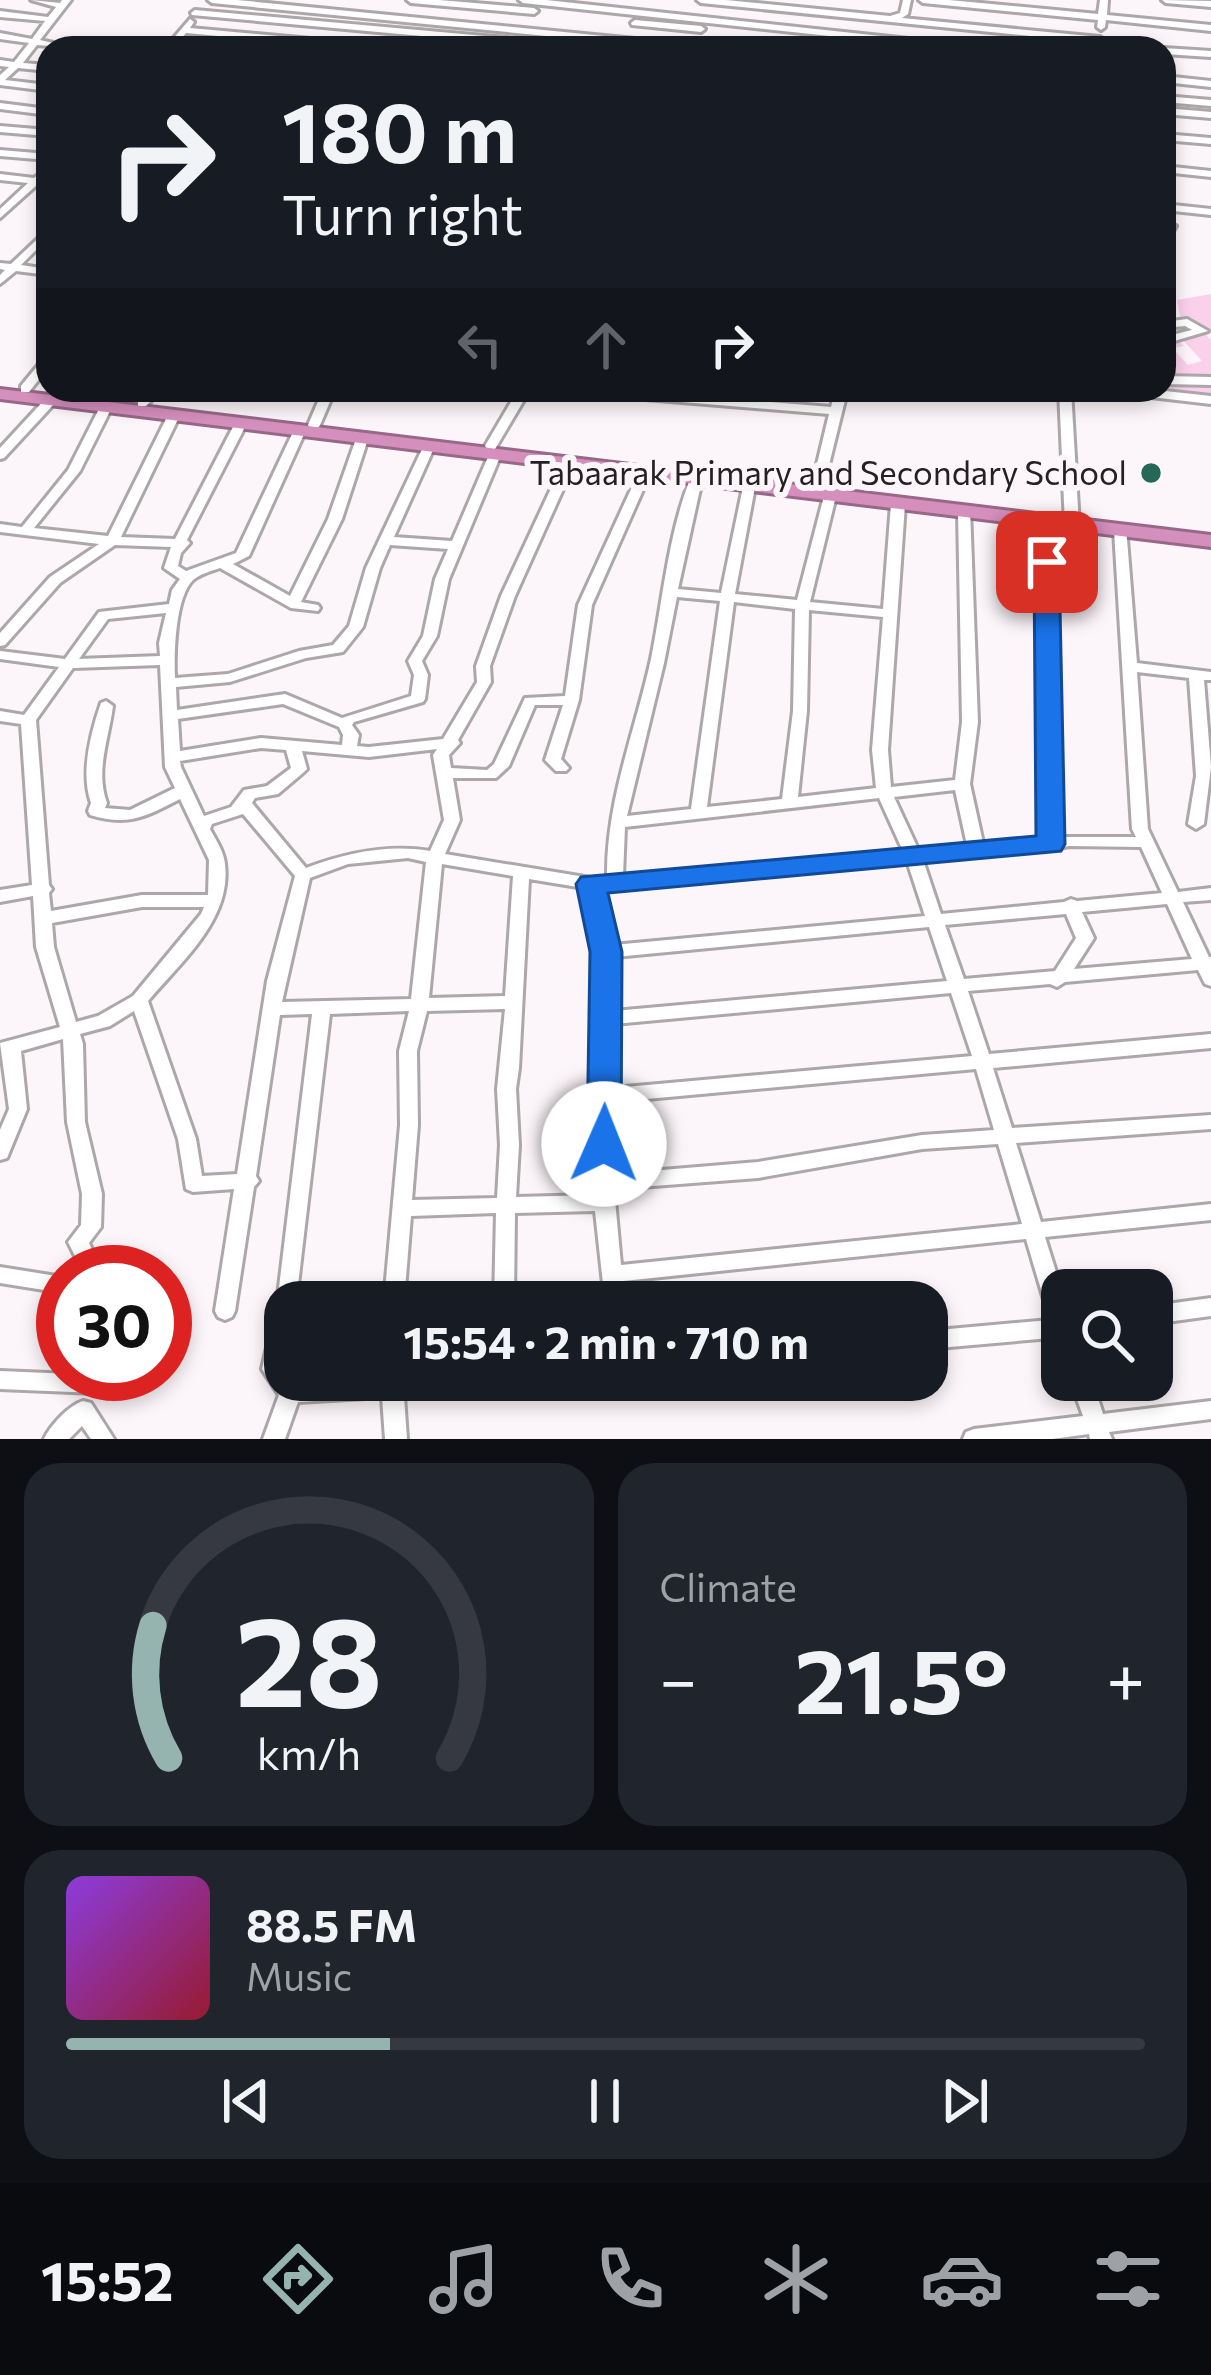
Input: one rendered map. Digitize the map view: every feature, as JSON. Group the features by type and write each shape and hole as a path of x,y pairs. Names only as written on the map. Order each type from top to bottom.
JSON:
{"highway":[{"path":"0,390 36,389"},
{"path":"0,390 36,397"},
{"path":"67,402 1071,520 1211,531"},
{"path":"179,402 428,448 493,452 749,487 824,491 1048,522 1071,520 1211,541"}],"street":[{"path":"35,0 64,3"},
{"path":"179,36 209,0 590,36"},
{"path":"411,0 505,4 770,36"},
{"path":"523,0 773,36"},
{"path":"700,0 798,5 890,19 1100,36 1211,28"},
{"path":"890,19 904,14 908,0"},
{"path":"923,0 1100,36"},
{"path":"1100,36 1104,0"},
{"path":"1166,0 1211,4"},
{"path":"936,1 937,36"},
{"path":"340,36 374,2"},
{"path":"36,36 64,3"},
{"path":"482,36 505,4"},
{"path":"788,36 798,5"},
{"path":"195,13 471,36"},
{"path":"0,14 46,19"},
{"path":"184,30 239,36"},
{"path":"0,36 34,40"},
{"path":"0,81 20,65 36,36"},
{"path":"1176,39 1211,40"},
{"path":"1176,53 1211,54"},
{"path":"0,62 36,67"},
{"path":"1176,75 1211,74"},
{"path":"1176,77 1211,84"},
{"path":"0,81 36,86"},
{"path":"1176,100 1211,103"},
{"path":"0,106 36,110"},
{"path":"1176,112 1211,116"},
{"path":"0,128 36,132"},
{"path":"1176,138 1211,141"},
{"path":"0,153 36,156"},
{"path":"1176,171 1211,174"},
{"path":"0,176 36,184"},
{"path":"0,215 36,186"},
{"path":"1176,208 1211,212"},
{"path":"0,281 6,267 36,242"},
{"path":"6,267 36,271"},
{"path":"25,388 36,375"},
{"path":"1176,380 1211,381"},
{"path":"1176,396 1211,400"},
{"path":"0,455 49,402"},
{"path":"0,1153 18,1109 6,1050 104,1021 139,1000 199,932 215,901 217,860 182,792 173,757 174,715 166,660 174,608 188,578 242,556 322,402"},
{"path":"344,724 418,699 421,675 415,661 430,636 456,545 518,402"},
{"path":"737,402 836,411"},
{"path":"789,805 800,711 802,607 836,411 842,402"},
{"path":"1064,402 1071,520"},
{"path":"0,546 74,471 106,407"},
{"path":"0,642 55,580 112,541 174,415"},
{"path":"188,578 171,568 240,424"},
{"path":"294,602 335,519 362,439"},
{"path":"170,682 230,679 304,654 338,649 356,627 373,568 428,448"},
{"path":"396,1281 409,1051 419,1008 436,858 452,820 441,755 484,682 483,666 508,596 568,465"},
{"path":"561,768 553,760 572,700 585,605 644,474"},
{"path":"615,880 612,850 671,592 681,527 696,481"},
{"path":"698,812 727,600 749,487"},
{"path":"898,504 890,552 880,750 884,791 913,855 1047,1269"},
{"path":"965,512 970,722 962,784 976,849"},
{"path":"1048,522 1050,844"},
{"path":"13,530 183,543"},
{"path":"605,1018 1208,969 1176,896 1142,842 1121,530"},
{"path":"387,541 456,545"},
{"path":"223,564 313,608"},
{"path":"671,592 890,614"},
{"path":"80,1245 94,1214 76,1122 77,1071 70,1030 51,977 29,781 28,720 110,612 174,608"},
{"path":"0,655 69,664 166,660"},
{"path":"1129,667 1204,675 1204,776 1196,824"},
{"path":"174,715 285,699 344,724 351,735 349,746"},
{"path":"445,772 491,775 505,760 530,701 572,700"},
{"path":"106,706 105,738 92,788 99,803 96,811 106,816 152,812 161,801 182,792"},
{"path":"0,716 28,720"},
{"path":"173,757 261,743 349,746 369,752 452,743"},
{"path":"203,828 205,821 245,805 250,794 272,790 299,769 293,746"},
{"path":"619,822 962,784"},
{"path":"245,805 303,874"},
{"path":"106,816 111,836"},
{"path":"225,1311 273,1009 303,874 316,866 382,853 591,884 976,849 1142,842"},
{"path":"504,1281 502,1205 508,1123 503,1089 514,1002 521,875"},
{"path":"591,884 606,952 606,1192 612,1281"},
{"path":"0,896 44,889"},
{"path":"606,952 1211,894"},
{"path":"45,918 142,902 215,901"},
{"path":"1057,981 1085,938 1071,905"},
{"path":"139,1000 187,1139 193,1184 249,1181"},
{"path":"273,1009 514,1002"},
{"path":"288,1281 322,1010"},
{"path":"605,1096 1211,1041"},
{"path":"401,1208 502,1205 606,1192 922,1142 1211,1122"},
{"path":"611,1274 1211,1212"},
{"path":"1,1276 36,1281"},
{"path":"1173,1312 1211,1307"},
{"path":"948,1338 1041,1328"},
{"path":"0,1380 36,1380"},
{"path":"55,1439 87,1401"},
{"path":"274,1439 287,1401"},
{"path":"393,1401 396,1439"},
{"path":"1088,1401 1099,1432"},
{"path":"83,1410 103,1439"},
{"path":"974,1439 1099,1432 1211,1410"}],"shaded area":[{"path":"1211,294 1211,333 1206,335 1211,340 1211,399 1176,394 1176,352 1188,365 1202,361 1181,338 1177,339 1184,346 1176,348 1176,323 1181,322 1177,300"}],"place":[{"name":"Tabaarak Primary and Secondary School","path":"1151,473"}],"route":[{"path":"604,1144 606,952 591,884 1050,844 1047,562"}]}
